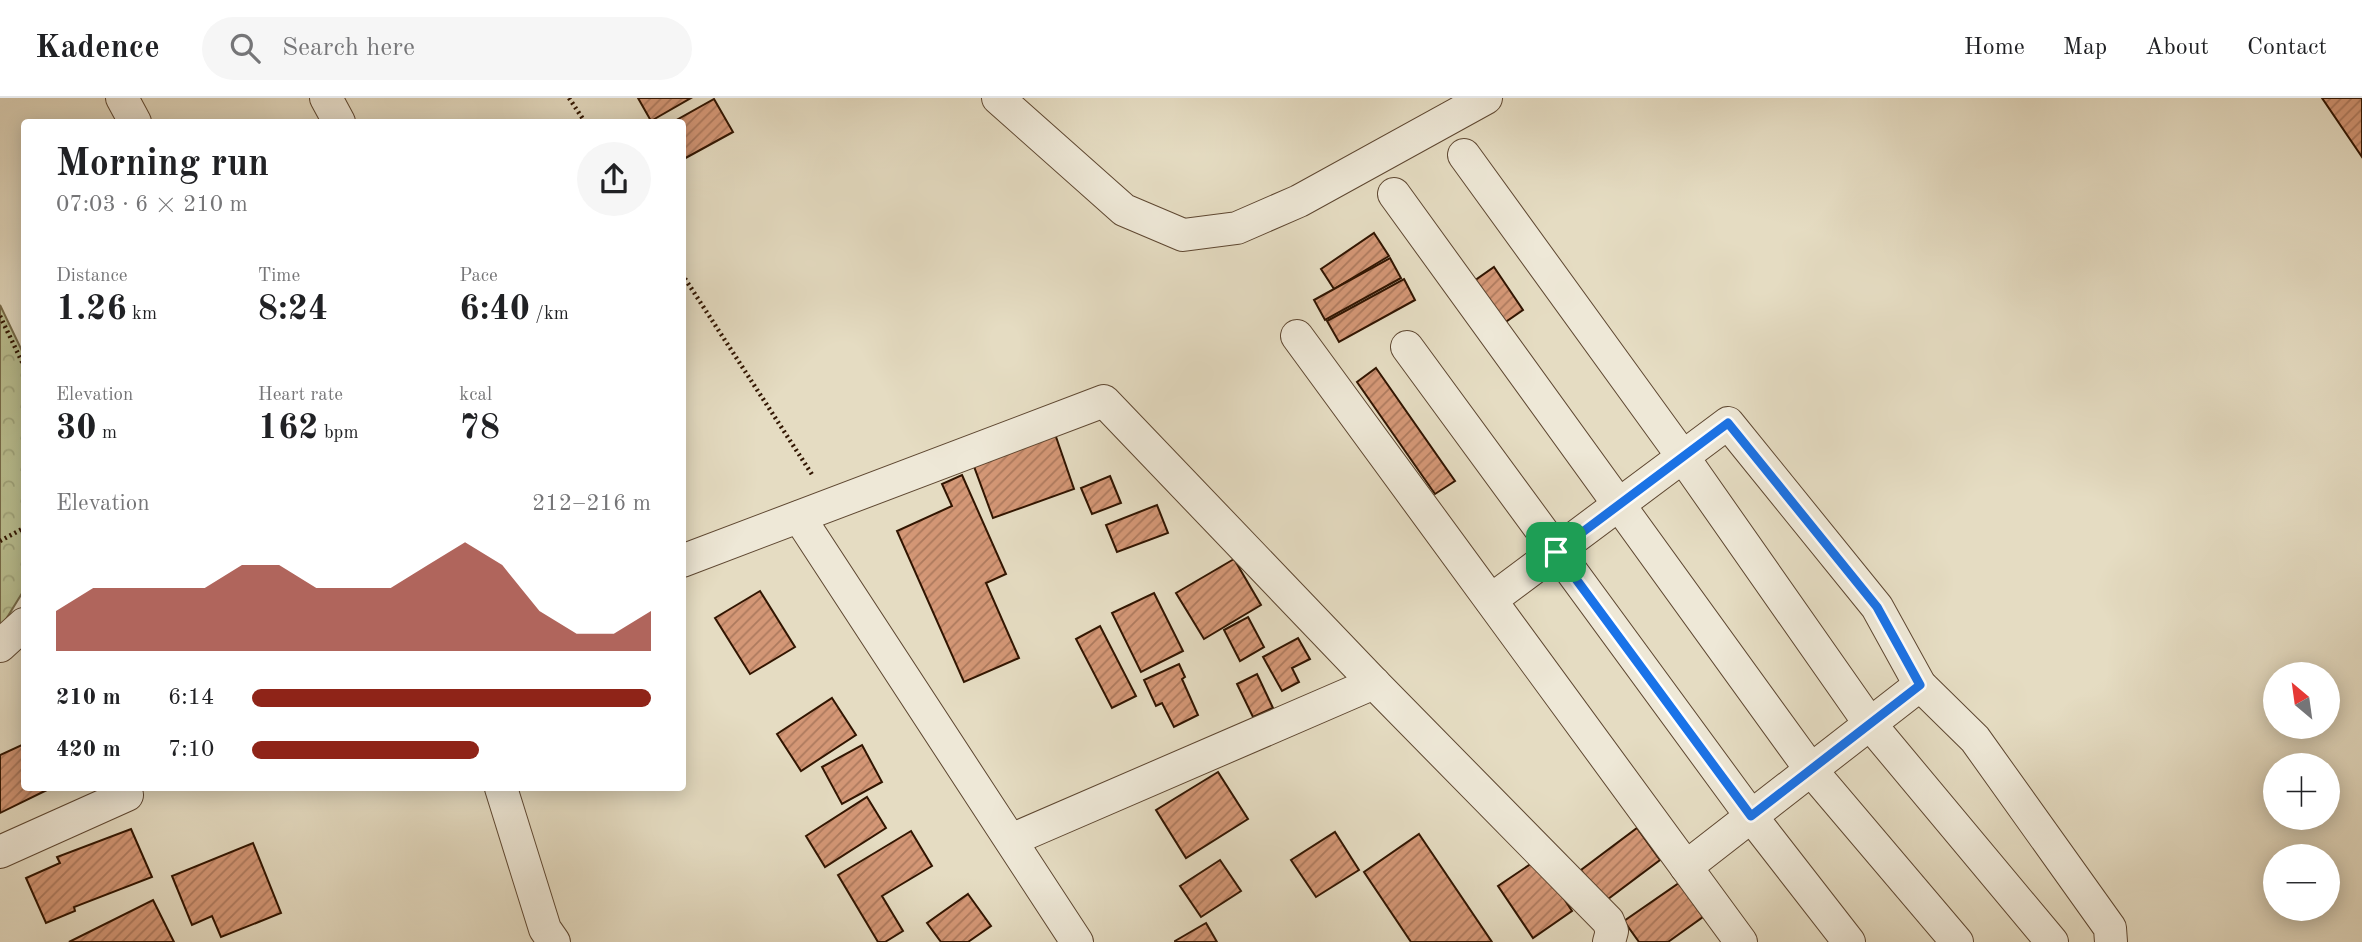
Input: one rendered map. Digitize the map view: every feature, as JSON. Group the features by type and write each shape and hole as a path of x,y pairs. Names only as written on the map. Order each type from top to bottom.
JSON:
{"street":[{"path":"122,98 133,119"},
{"path":"326,98 337,119"},
{"path":"998,98 1124,210 1183,235 1237,229 1299,201 1486,98"},
{"path":"1464,155 1683,457 1870,724 2052,942"},
{"path":"1394,194 1811,770 1957,942"},
{"path":"1297,336 1741,942"},
{"path":"1407,347 1751,816 1849,942"},
{"path":"686,559 1104,401 1374,683 1608,921 1612,931 1609,942"},
{"path":"1491,600 1728,423 1877,607 1920,685 1975,739 2110,928 2111,942"},
{"path":"799,517 1077,942"},
{"path":"0,646 21,627"},
{"path":"1011,840 1374,683"},
{"path":"1686,867 1920,685"},
{"path":"502,791 545,929 554,942"},
{"path":"0,852 127,795"}],"path":[{"path":"569,98 583,119"},
{"path":"686,280 831,504"},
{"path":"0,316 3,332 21,361"},
{"path":"0,541 21,530"}],"green space":[{"path":"0,305 21,349 21,595 0,629"}],"building":[{"path":"638,98 691,98 654,119 650,119"},
{"path":"2322,98 2362,98 2362,157"},
{"path":"714,99 733,132 686,158 686,119 678,119"},
{"path":"1374,233 1389,256 1334,289 1321,269"},
{"path":"1390,258 1401,278 1325,320 1314,300"},
{"path":"1494,267 1523,310 1504,323 1474,281"},
{"path":"1404,279 1415,300 1339,342 1327,321"},
{"path":"1376,368 1455,481 1435,494 1357,382"},
{"path":"1054,431 1074,489 993,518 972,461"},
{"path":"962,475 1006,574 986,583 1019,658 964,682 897,531 952,506 942,484"},
{"path":"1110,476 1121,503 1092,514 1081,488"},
{"path":"1157,505 1168,533 1117,552 1106,525"},
{"path":"1234,559 1261,605 1204,639 1176,593"},
{"path":"760,591 795,647 750,674 715,618"},
{"path":"1154,593 1183,651 1141,672 1112,613"},
{"path":"1248,617 1264,647 1240,661 1224,630"},
{"path":"1100,626 1136,696 1112,708 1076,639"},
{"path":"1298,638 1310,659 1292,668 1299,682 1282,691 1263,657"},
{"path":"1179,664 1185,677 1182,679 1198,715 1174,727 1162,703 1156,706 1144,680"},
{"path":"1257,674 1273,708 1253,717 1237,684"},
{"path":"832,698 856,735 801,771 777,734"},
{"path":"21,745 21,791 45,791 0,813 0,755"},
{"path":"862,745 882,782 842,804 822,767"},
{"path":"1218,772 1248,819 1186,858 1156,810"},
{"path":"867,797 886,828 825,867 806,836"},
{"path":"1637,828 1660,860 1604,902 1581,870"},
{"path":"131,829 152,877 74,907 75,911 46,923 26,878 60,863 57,857"},
{"path":"911,831 932,866 882,896 903,931 885,942 878,942 838,875"},
{"path":"1335,832 1359,870 1316,897 1291,860"},
{"path":"1419,834 1492,942 1411,942 1364,872"},
{"path":"253,843 281,913 221,937 212,916 192,925 172,876"},
{"path":"1538,859 1572,911 1533,938 1498,886"},
{"path":"1220,860 1241,891 1201,917 1180,886"},
{"path":"1679,883 1703,917 1668,942 1639,942 1624,921"},
{"path":"968,894 991,926 968,942 941,942 927,923"},
{"path":"153,900 174,942 69,942"},
{"path":"1206,923 1217,942 1175,942 1175,941"}],"route":[{"path":"1728,423 1877,607 1920,685 1751,816 1556,552 1728,423"}]}
